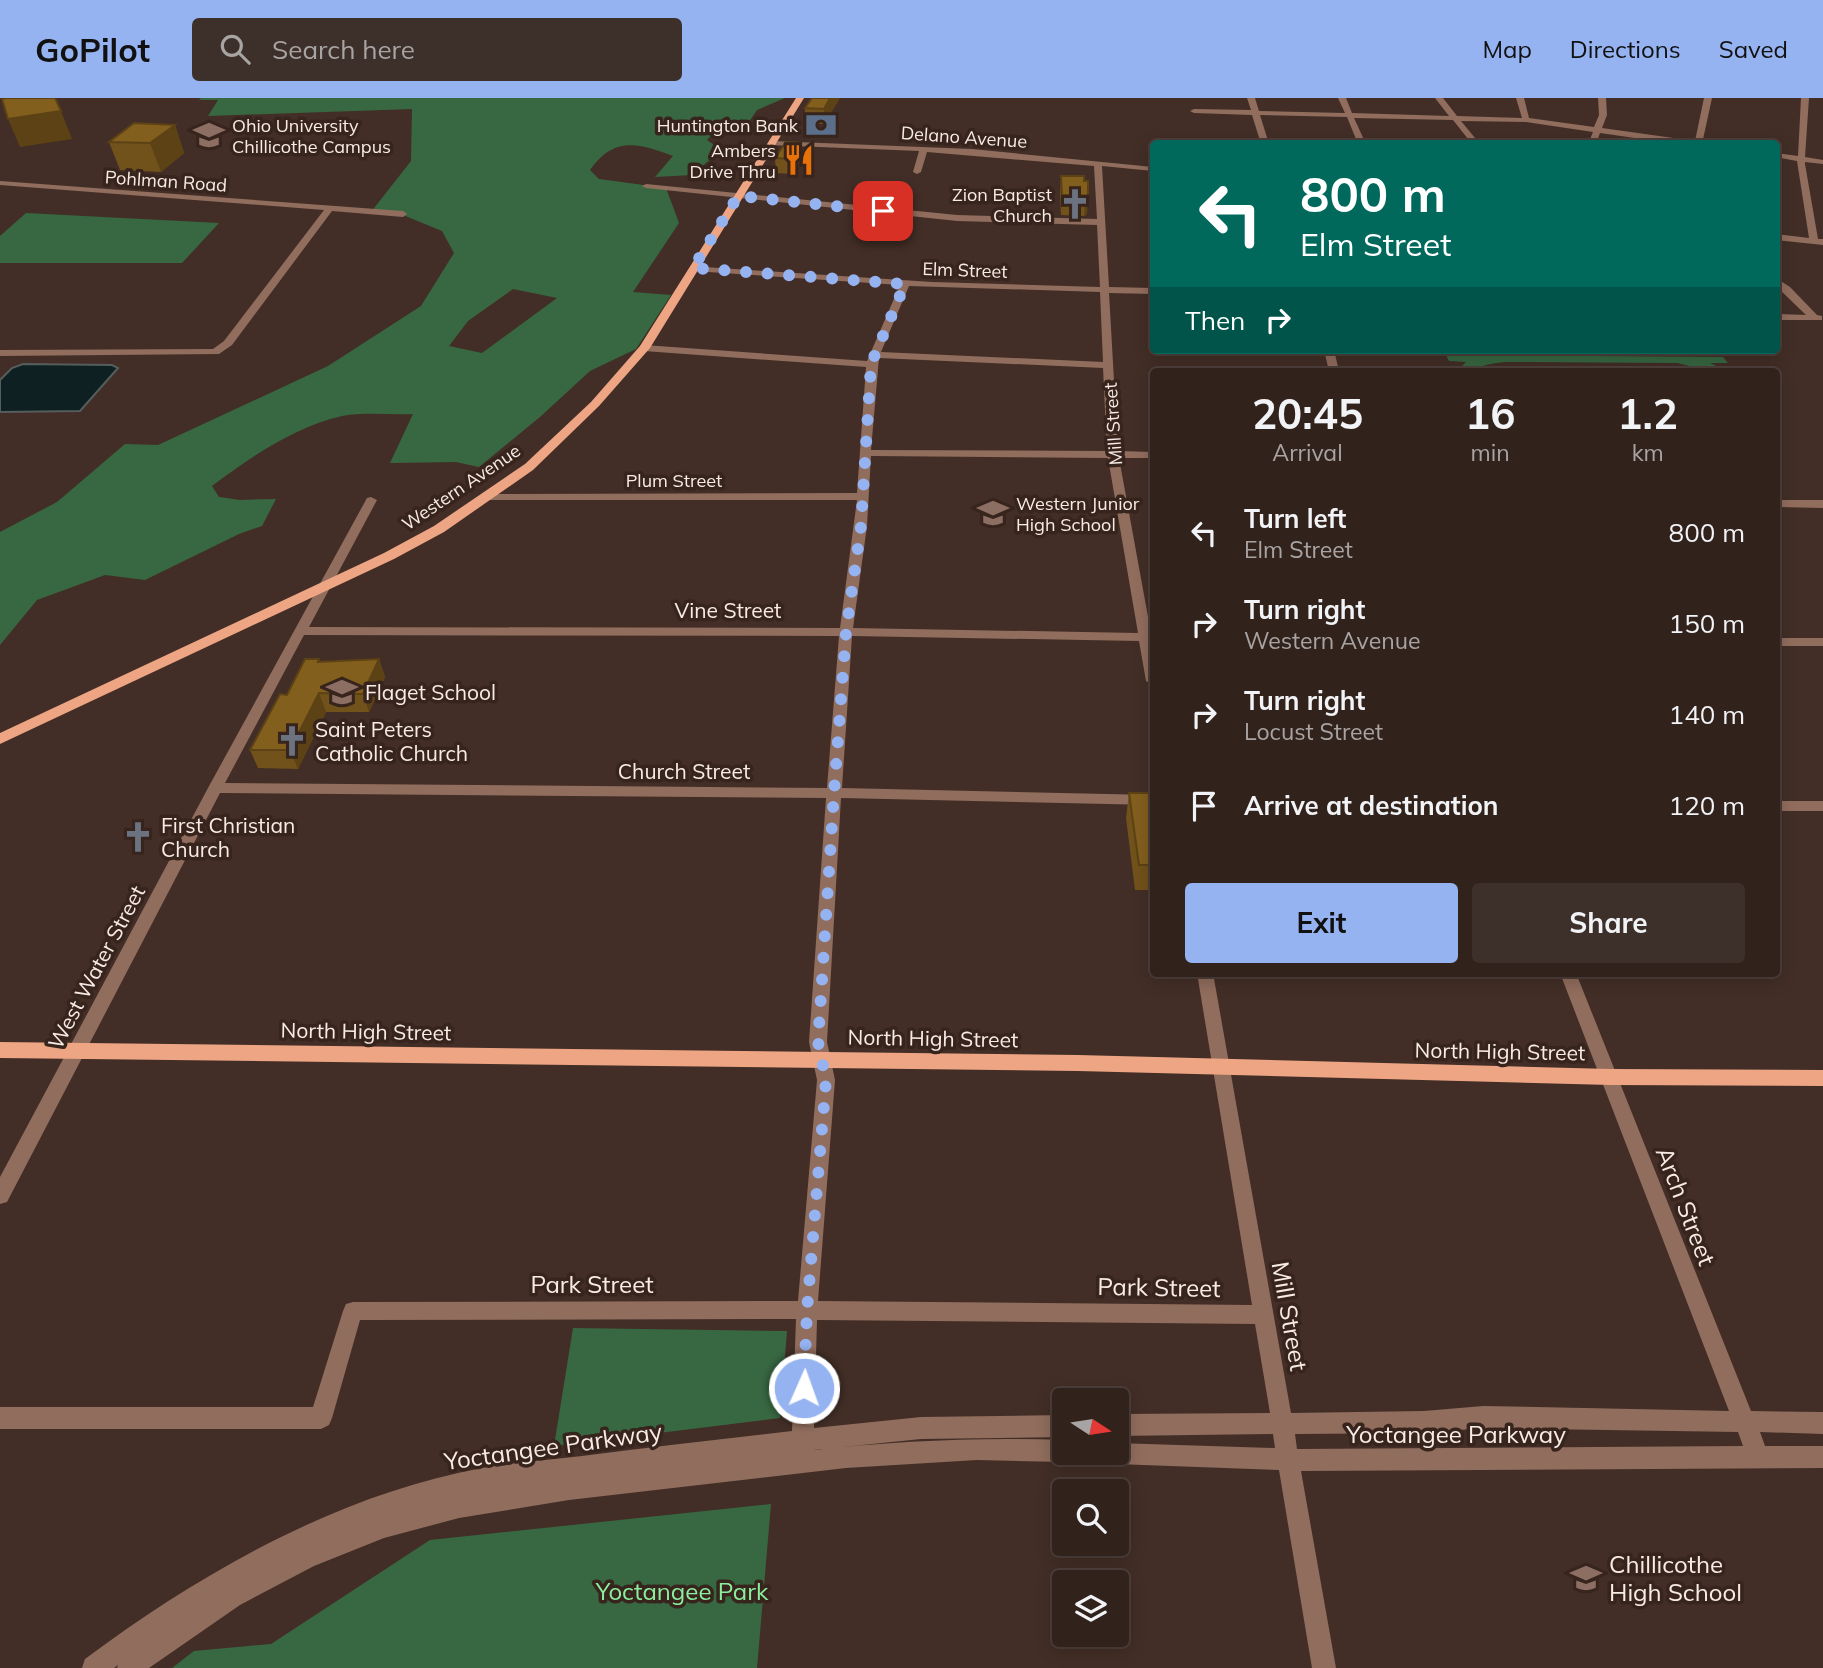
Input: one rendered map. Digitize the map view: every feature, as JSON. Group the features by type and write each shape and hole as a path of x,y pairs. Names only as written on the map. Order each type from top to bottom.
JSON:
{"main road":[{"name":"Western Avenue","path":"0,739 324,587 439,528 529,467 567,432 644,348 800,98"},
{"name":"North High Street","path":"0,1050 820,1059 1611,1077 1823,1078"}],"street":[{"path":"1251,98 1264,140"},
{"path":"1342,98 1360,140"},
{"path":"1439,98 1473,140"},
{"path":"1520,98 1526,120"},
{"path":"1593,140 1603,115 1602,98"},
{"path":"1698,140 1708,98"},
{"path":"1780,237 1818,242 1801,159 1805,98"},
{"path":"1194,111 1526,120 1668,140"},
{"name":"Delano Avenue","path":"772,143 924,149 1150,169"},
{"path":"917,172 924,149"},
{"path":"1780,156 1823,162"},
{"name":"Mill Street","path":"1098,164 1114,455 1149,637"},
{"name":"Pohlman Road","path":"0,183 329,209"},
{"path":"646,186 726,192 738,196 957,218 1100,222"},
{"path":"0,352 215,352 228,343 329,209 403,215"},
{"name":"Elm Street","path":"693,268 905,284 1150,291"},
{"path":"802,1451 807,1310 826,1080 818,1042 846,632 863,496 872,359 905,284"},
{"path":"1780,284 1819,318"},
{"path":"1780,317 1819,318"},
{"path":"644,348 872,359 1109,365"},
{"path":"865,453 1150,455"},
{"name":"Plum Street","path":"485,497 863,496"},
{"name":"West Water Street","path":"0,1196 215,788 303,631 371,500"},
{"path":"1780,503 1823,504"},
{"name":"Vine Street","path":"303,631 846,632 1149,637"},
{"path":"1780,642 1823,642"},
{"name":"Church Street","path":"215,788 834,793 1150,800"},
{"path":"1780,806 1823,806"},
{"name":"Mill Street","path":"1206,977 1324,1668"},
{"name":"Arch Street","path":"1570,977 1758,1456"},
{"name":"Park Street","path":"0,1418 321,1418 353,1311 807,1310 1263,1315"},
{"name":"Yoctangee Parkway","path":"1129,1425 1424,1422 1483,1417 1823,1423"},
{"name":"Yoctangee Parkway","path":"129,1668 226,1602 297,1562 422,1515 508,1497 802,1451 921,1428 1052,1426"},
{"name":"Yoctangee Parkway","path":"94,1668 201,1591 244,1567 350,1517 482,1479 802,1451 1052,1451"},
{"name":"Yoctangee Parkway","path":"1129,1453 1287,1458 1602,1461 1758,1456 1823,1457"}],"green space":[{"path":"785,98 757,110 744,129 713,133 707,140 714,145 714,156 692,175 655,177 673,156 638,146 618,147 599,159 590,170 599,179 666,188 679,223 633,292 671,295 636,349 590,371 479,467 456,462 390,463 413,414 350,415 324,421 274,444 212,486 219,497 240,500 276,499 262,526 239,534 145,580 105,575 37,600 0,645 0,532 57,502 125,444 158,445 328,366 421,306 454,253 442,231 403,215 371,212 411,161 412,109 208,116 218,100 199,100","holes":["513,289 557,298 482,353 449,346 468,321"]},
{"path":"26,213 219,223 182,263 0,263 0,236"},
{"path":"1446,355 1723,357 1728,363 1710,363 1721,368 1698,368 1677,363 1506,362 1460,368 1466,362 1449,361"},
{"path":"1504,366 1678,368 1505,368"},
{"path":"573,1328 787,1331 780,1418 554,1446"},
{"name":"Yoctangee Park","path":"771,1504 757,1668 172,1668 194,1651 271,1644 430,1540"}],"shaded area":[{"path":"23,364 112,365 118,368 80,411 0,412 0,380 12,368"}],"building":[{"path":"55,98 61,111 8,119 2,99"},
{"path":"812,98 830,98 824,109 805,108"},
{"path":"134,123 175,125 150,143 109,142"},
{"path":"786,142 801,143 791,159 775,158"},
{"path":"1061,176 1084,176 1084,181 1088,181 1088,194 1062,195"},
{"path":"305,659 319,659 318,662 379,659 363,694 319,693 290,750 250,750 280,694 287,695"},
{"path":"1129,793 1150,793 1150,865 1139,865"}],"place":[{"name":"Huntington Bank","path":"821,125"},
{"name":"Ohio University Chillicothe Campus","path":"209,135"},
{"name":"Ambers Drive Thru","path":"799,160"},
{"name":"Zion Baptist Church","path":"1075,204"},
{"name":"Western Junior High School","path":"993,513"},
{"name":"Flaget School","path":"342,692"},
{"name":"Saint Peters Catholic Church","path":"292,741"},
{"name":"First Christian Church","path":"138,837"},
{"name":"Chillicothe High School","path":"1586,1578"}],"route":[{"path":"804,1388 807,1310 826,1080 818,1042 846,632 861,526 871,364 905,284 693,268 738,196 883,211"}]}
